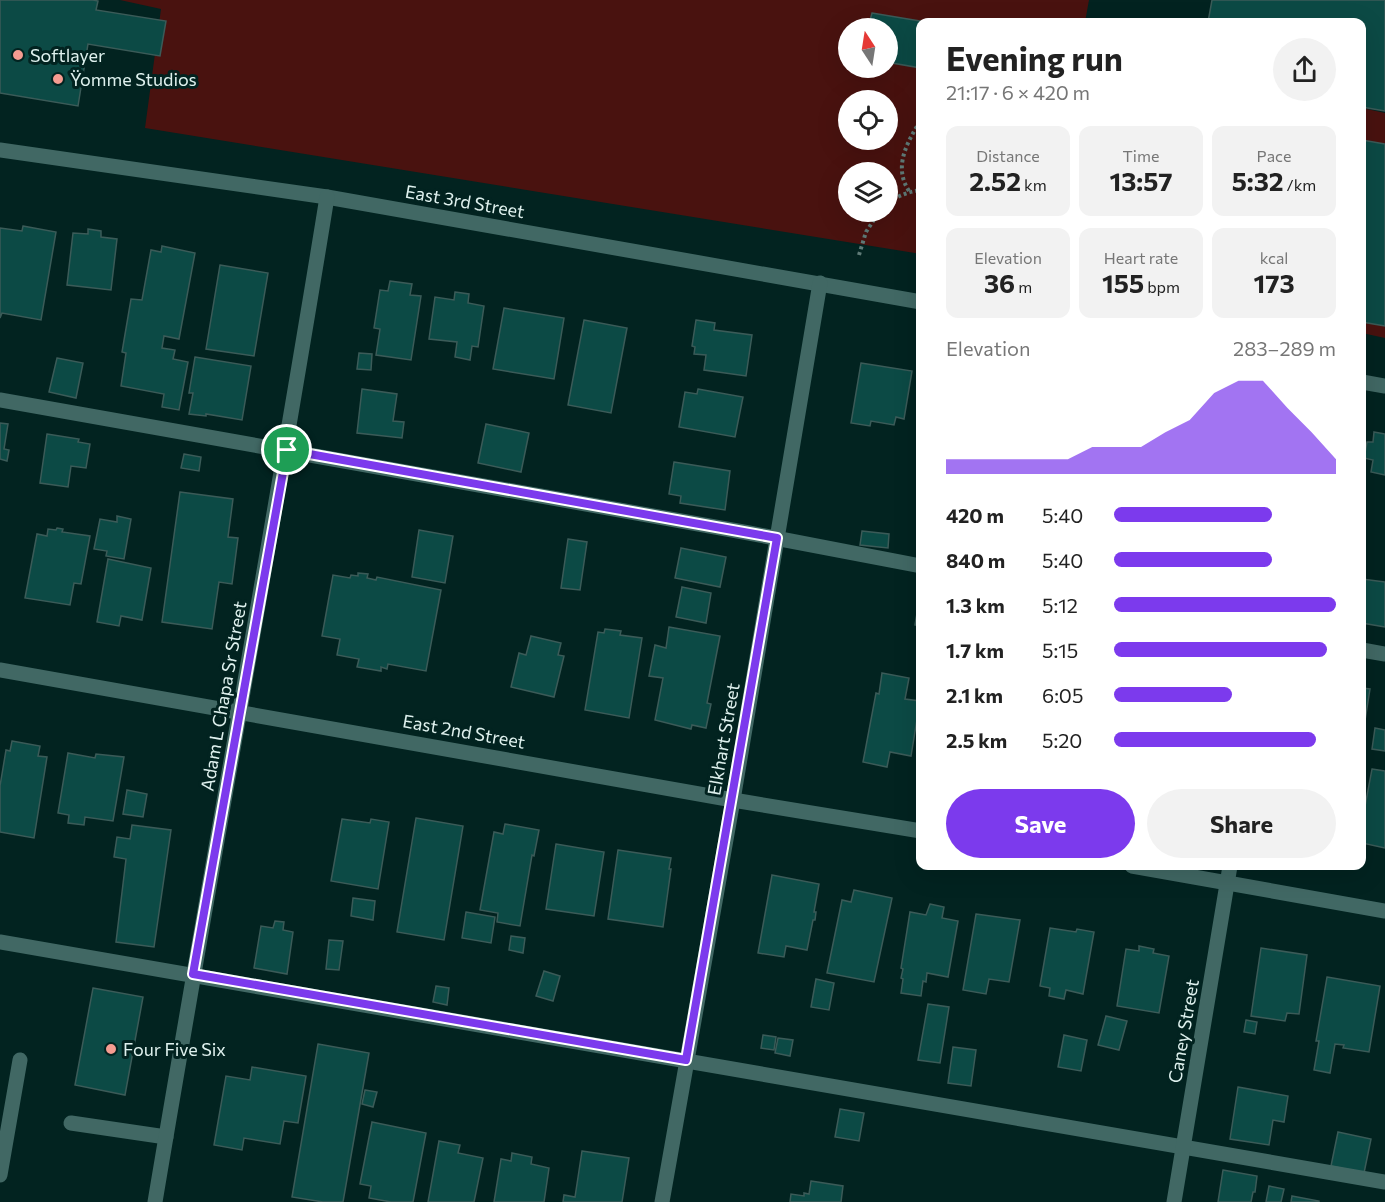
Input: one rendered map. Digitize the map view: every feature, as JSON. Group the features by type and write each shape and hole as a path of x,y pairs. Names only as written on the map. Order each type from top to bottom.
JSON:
{"street":[{"name":"East 3rd Street","path":"0,150 327,197 916,301"},
{"name":"Adam L Chapa Sr Street","path":"155,1202 193,974 287,450 327,197"},
{"name":"Elkhart Street","path":"662,1202 733,800 820,283"},
{"path":"1366,383 1385,386"},
{"path":"0,400 777,538 916,565"},
{"path":"1366,651 1385,654"},
{"name":"East 2nd Street","path":"0,669 733,800 916,830"},
{"path":"1157,870 1385,911"},
{"name":"Caney Street","path":"1174,1202 1229,870"},
{"path":"0,942 1385,1182"},
{"path":"0,1175 20,1060"},
{"path":"71,1123 166,1137"}],"path":[{"path":"909,191 904,184 902,160 905,149 916,129"},
{"path":"898,196 916,190"},
{"path":"859,255 866,232 872,222"}],"shaded area":[{"path":"120,0 1089,0 1086,18 916,18 916,253 145,128 161,9"},
{"path":"1366,109 1385,113 1385,338 1366,334"}],"building":[{"path":"0,0 93,0 98,1 96,10 166,21 160,56 88,44 78,106 0,93"},
{"path":"1212,0 1385,0 1385,111 1366,108 1366,18 1209,18"},
{"path":"872,13 916,20 916,67 898,64 898,18 871,18"},
{"path":"1366,141 1385,144 1385,326 1366,323"},
{"path":"23,226 56,232 41,320 2,313 0,318 0,228 22,231"},
{"path":"88,229 101,231 101,237 117,239 111,290 67,285 73,233 88,234"},
{"path":"162,246 195,253 179,339 164,336 162,348 175,350 173,359 188,362 179,410 162,407 164,394 121,386 126,353 122,352 131,299 142,300 151,250 161,252"},
{"path":"220,265 268,273 254,356 206,349"},
{"path":"390,281 412,284 410,295 421,296 411,360 376,355 380,329 374,328 380,290 388,291"},
{"path":"455,292 469,294 468,303 484,306 478,347 472,346 470,360 455,357 457,342 429,339 435,297 454,300"},
{"path":"504,308 564,318 554,379 493,369"},
{"path":"584,320 627,328 611,413 568,405"},
{"path":"696,320 715,323 714,330 752,335 746,376 704,370 706,355 694,354 695,347 692,346"},
{"path":"359,353 372,354 371,370 357,369"},
{"path":"195,357 251,366 242,420 206,414 206,416 189,414 193,393 189,393"},
{"path":"57,358 83,363 76,398 49,392"},
{"path":"861,363 912,371 904,419 896,417 894,425 871,421 870,426 851,423"},
{"path":"362,389 397,394 393,421 404,422 402,438 357,433"},
{"path":"698,389 743,397 735,437 679,427 685,392 697,394"},
{"path":"0,423 8,424 4,449 9,450 7,461 0,459"},
{"path":"486,424 529,433 521,472 478,463"},
{"path":"1374,432 1385,434 1385,475 1371,472 1373,460 1366,458 1367,442 1373,442"},
{"path":"47,434 79,439 78,442 90,444 86,468 71,466 68,487 40,483"},
{"path":"184,454 201,457 199,471 181,468"},
{"path":"674,462 730,471 725,510 680,503 681,496 669,494"},
{"path":"180,492 233,499 228,537 238,538 232,584 219,582 212,629 162,622"},
{"path":"117,516 131,519 124,559 106,556 107,551 94,549 100,519 117,522"},
{"path":"57,528 63,529 62,532 90,536 81,584 74,583 70,605 25,598 37,534 47,536 48,529 56,530"},
{"path":"419,530 453,536 445,583 412,577"},
{"path":"862,531 889,534 888,548 860,545"},
{"path":"568,539 587,542 580,590 561,588"},
{"path":"681,548 726,557 720,587 675,578"},
{"path":"108,559 151,568 142,620 121,616 119,626 97,622"},
{"path":"358,573 368,574 367,578 376,580 377,577 441,590 426,671 388,664 387,669 381,667 381,671 357,667 359,659 337,655 340,639 322,636 333,575 350,578 351,575 358,576"},
{"path":"1366,580 1385,582 1385,627 1366,624"},
{"path":"682,587 711,593 706,623 676,617"},
{"path":"669,627 720,636 707,703 711,704 706,728 692,725 691,729 655,720 663,678 649,676 655,645 666,648"},
{"path":"605,629 621,631 620,635 642,638 629,718 585,710 598,632 604,633"},
{"path":"531,636 561,643 558,655 564,656 554,697 511,687 519,653 526,655"},
{"path":"882,673 909,678 905,699 916,700 916,725 911,756 890,752 887,767 863,762 876,693 879,694"},
{"path":"1366,688 1370,689 1366,714"},
{"path":"1375,728 1385,730 1385,751 1372,749"},
{"path":"12,741 40,746 38,756 47,757 34,838 0,832 0,786 6,750 10,751"},
{"path":"68,753 95,758 96,754 124,757 113,821 85,817 84,825 68,823 69,815 58,813"},
{"path":"1372,769 1385,771 1385,848 1366,844 1366,801"},
{"path":"127,790 147,794 143,817 123,814"},
{"path":"416,818 463,826 444,940 397,932"},
{"path":"342,819 370,823 371,819 389,822 378,889 331,881"},
{"path":"505,824 539,830 534,856 532,855 520,926 497,922 498,913 480,910 494,832 503,834"},
{"path":"132,825 171,830 154,947 116,942 126,859 114,857 117,837 130,839"},
{"path":"556,844 604,852 594,916 546,909"},
{"path":"618,850 671,858 663,927 608,919"},
{"path":"772,875 819,884 814,912 816,912 815,920 813,920 807,950 786,946 784,957 758,953"},
{"path":"854,890 892,898 874,982 827,973 842,900 851,902"},
{"path":"353,898 375,901 373,920 351,916"},
{"path":"930,904 944,907 942,918 958,921 948,977 927,973 926,982 923,981 921,996 901,993 903,969 901,968 910,912 926,915"},
{"path":"466,912 495,917 491,943 462,938"},
{"path":"976,914 1020,920 1009,982 989,979 986,994 963,990"},
{"path":"275,921 284,922 283,930 293,932 287,974 254,968 261,926 273,928"},
{"path":"1050,928 1094,932 1083,994 1066,990 1064,999 1049,996 1050,988 1040,986"},
{"path":"511,936 525,938 523,953 509,950"},
{"path":"329,940 343,941 339,970 326,969"},
{"path":"1139,946 1154,949 1153,953 1169,956 1159,1013 1117,1006 1126,949 1139,951"},
{"path":"1261,948 1307,955 1299,1014 1287,1013 1285,1021 1251,1016"},
{"path":"544,971 560,976 553,1001 536,996"},
{"path":"1327,977 1380,986 1369,1052 1343,1048 1344,1045 1335,1044 1330,1073 1314,1070 1319,1041 1316,1041"},
{"path":"816,979 834,983 829,1010 811,1007"},
{"path":"436,986 449,988 447,1005 433,1002"},
{"path":"93,988 143,997 125,1095 75,1085"},
{"path":"928,1004 949,1007 940,1063 918,1060"},
{"path":"1106,1016 1127,1021 1119,1050 1098,1045"},
{"path":"1246,1020 1257,1022 1255,1034 1244,1032"},
{"path":"763,1035 776,1037 774,1050 761,1048"},
{"path":"1064,1035 1087,1040 1081,1071 1058,1067"},
{"path":"778,1038 793,1040 790,1056 775,1053"},
{"path":"318,1044 369,1053 343,1202 323,1202 292,1197"},
{"path":"953,1047 976,1050 971,1086 948,1083"},
{"path":"252,1067 306,1076 298,1123 284,1121 280,1144 244,1138 242,1150 214,1145 226,1076 250,1080"},
{"path":"1238,1087 1288,1096 1284,1122 1273,1120 1269,1145 1230,1139"},
{"path":"365,1090 377,1092 373,1107 362,1104"},
{"path":"840,1109 864,1113 859,1141 835,1137"},
{"path":"372,1122 426,1133 413,1202 391,1202 369,1198 371,1186 360,1184"},
{"path":"1338,1132 1371,1139 1364,1173 1331,1166"},
{"path":"439,1141 460,1145 458,1153 483,1158 474,1202 428,1202"},
{"path":"582,1151 629,1158 622,1202 563,1202 564,1195 575,1197"},
{"path":"512,1153 532,1157 531,1164 549,1168 544,1202 494,1202 501,1159 511,1161"},
{"path":"1223,1170 1257,1176 1251,1202 1218,1202"},
{"path":"811,1181 843,1186 841,1202 790,1202 791,1194 804,1196 804,1193 809,1194"},
{"path":"1269,1186 1284,1189 1281,1202 1266,1202"},
{"path":"1292,1196 1319,1201 1319,1202 1291,1202"}],"place":[{"name":"Softlayer","path":"18,55"},
{"name":"Ÿomme Studios","path":"58,79"},
{"name":"Four Five Six","path":"111,1049"}],"route":[{"path":"287,450 777,538 686,1060 193,974 287,450"}]}
